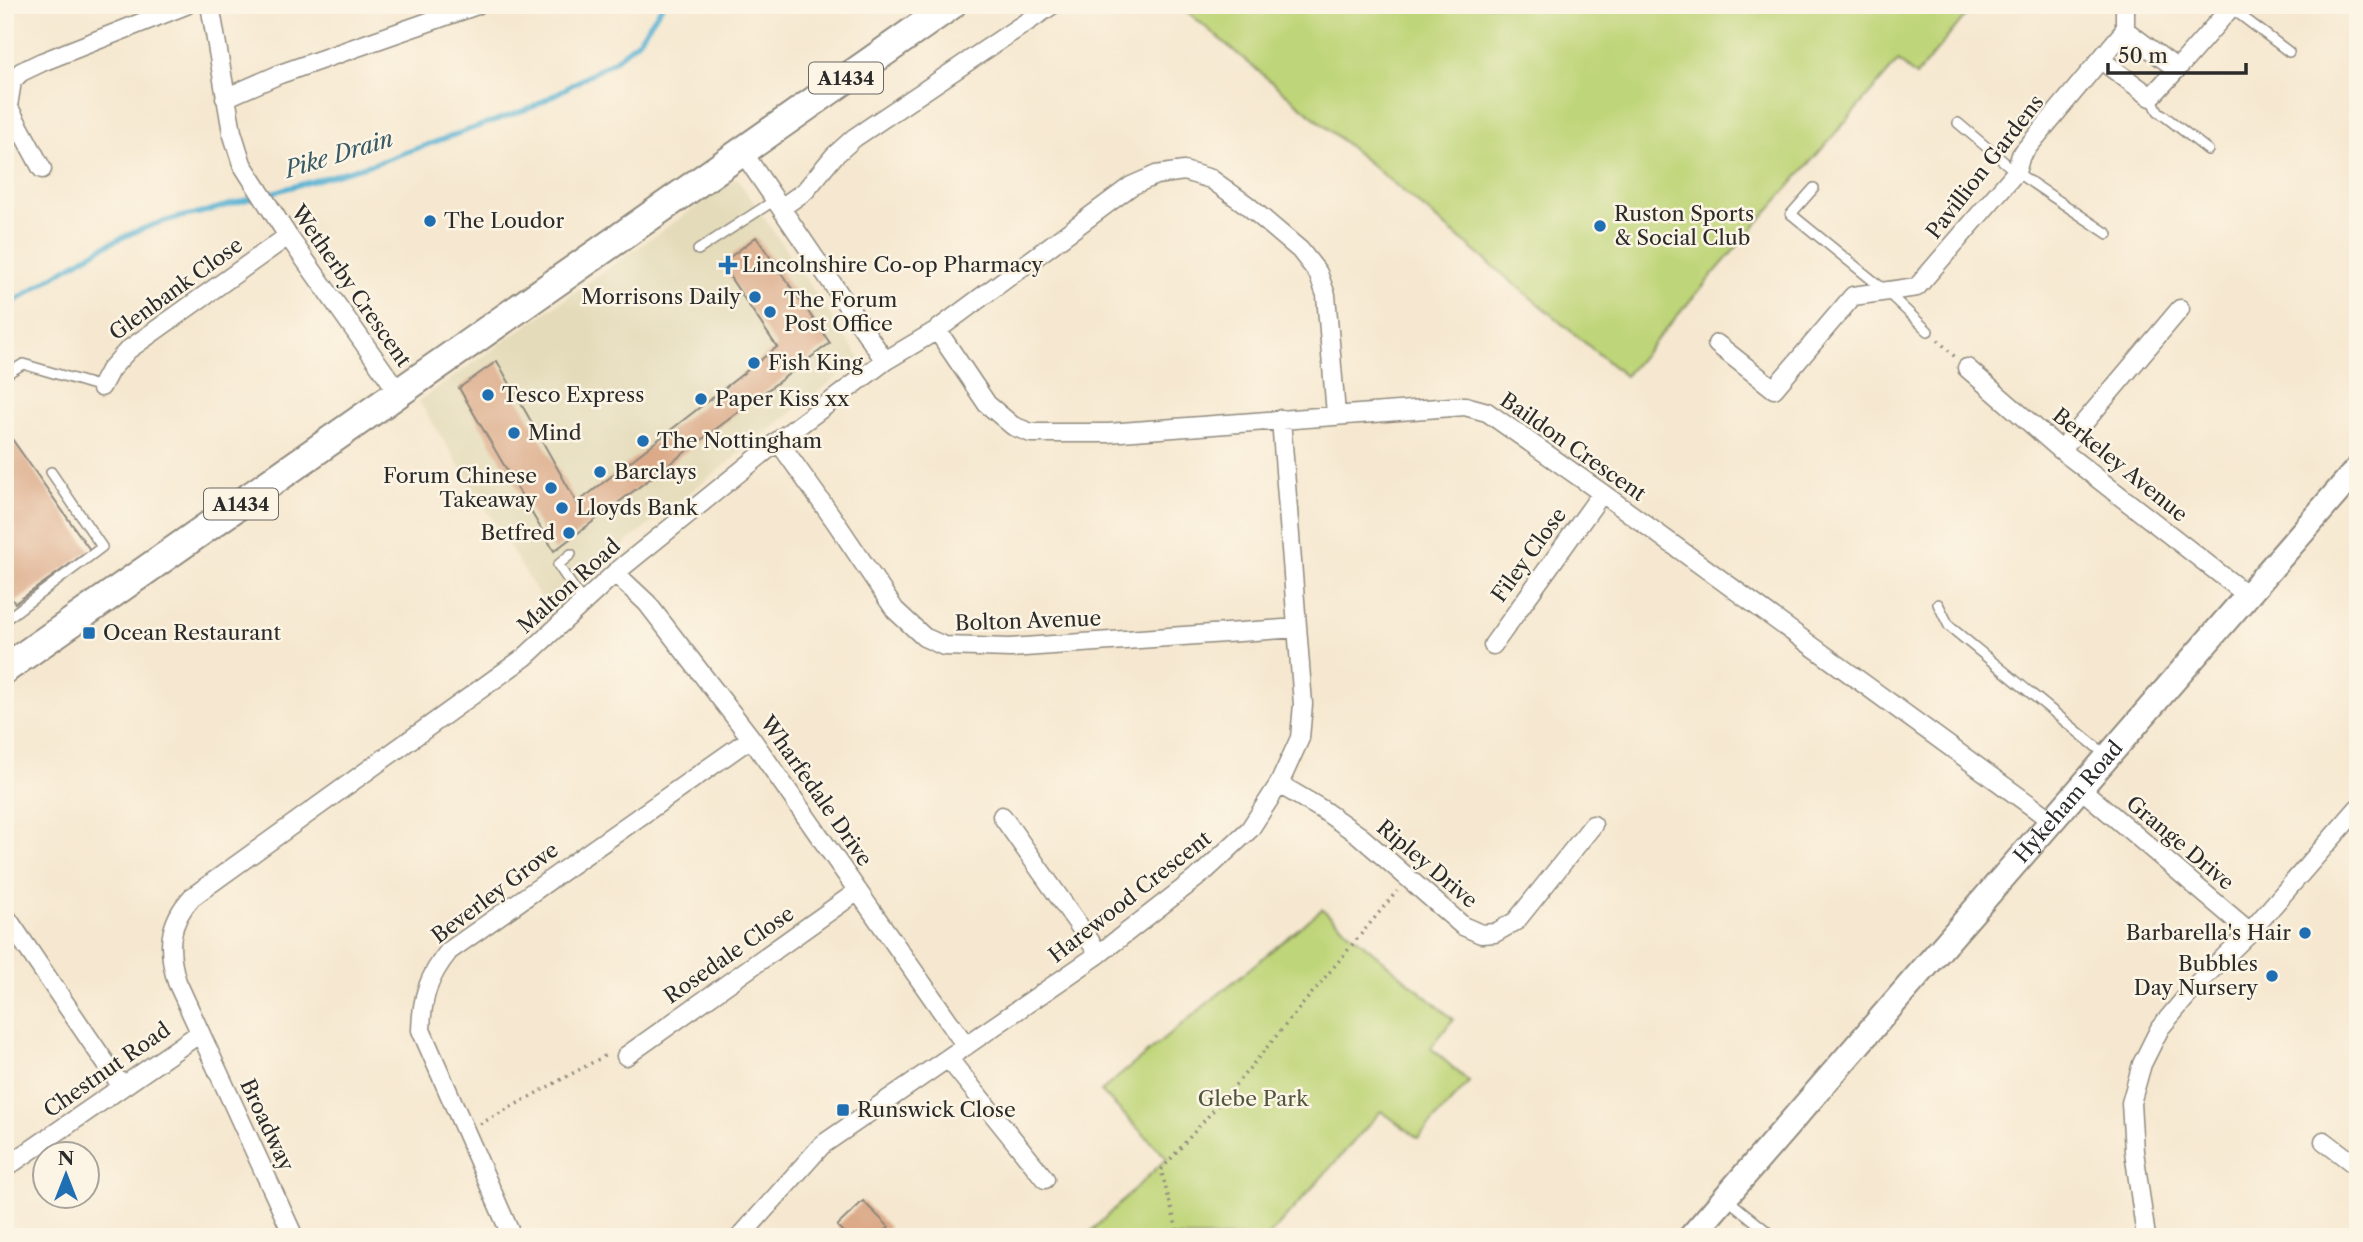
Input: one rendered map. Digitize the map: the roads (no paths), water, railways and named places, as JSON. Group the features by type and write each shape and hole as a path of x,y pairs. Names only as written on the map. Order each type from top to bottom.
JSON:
{"main road":[{"name":"A1434","path":"5,670 951,5"}],"street":[{"path":"42,169 8,106 12,81 21,72 42,62 186,5"},
{"name":"Wetherby Crescent","path":"210,5 225,98 235,147 242,164 288,236 399,393"},
{"path":"225,98 280,74 477,5"},
{"path":"778,204 805,191 834,156 854,138 1052,5"},
{"path":"2125,5 2125,30 2177,69"},
{"path":"2101,60 2151,97 2232,6"},
{"name":"Pavillion Gardens","path":"1717,344 1774,389 1853,296 1917,287 2016,172 2021,155 2125,30"},
{"path":"742,151 885,361"},
{"name":"Malton Road","path":"200,1033 177,982 170,958 173,931 180,910 192,897 524,657 615,573 778,442 885,361 937,330 1131,186 1156,175 1184,171 1211,179 1247,205 1300,250 1318,273 1326,295 1336,414"},
{"name":"Glenbank Close","path":"101,387 119,357 288,236"},
{"path":"2061,450 2180,309"},
{"name":"Baildon Crescent","path":"937,330 988,404 1013,426 1031,433 1108,433 1465,406 1487,412 2052,821"},
{"name":"Berkeley Avenue","path":"1967,368 2061,450 2247,595"},
{"name":"Harewood Crescent","path":"740,1237 822,1145 1099,954 1204,872 1250,829 1279,784 1300,738 1303,704 1281,419"},
{"name":"Bolton Avenue","path":"778,442 895,610 924,637 944,646 1010,648 1297,628"},
{"name":"Hykeham Road","path":"1690,1237 2358,468"},
{"name":"Filey Close","path":"1493,645 1602,493"},
{"name":"Wharfedale Drive","path":"615,573 647,603 751,737 966,1046"},
{"name":"Beverley Grove","path":"512,1237 421,1030 422,1006 435,969 449,951 751,737"},
{"name":"Ripley Drive","path":"1279,784 1360,836 1463,926 1481,934 1495,933 1516,921 1593,825"},
{"name":"Grange Drive","path":"2080,788 2250,932"},
{"path":"2146,1237 2134,1150 2131,1103 2141,1064 2160,1028 2198,984 2250,932 2358,808"},
{"path":"1002,816 1099,954"},
{"name":"Rosedale Close","path":"626,1056 858,891"},
{"path":"5,915 122,1087"},
{"name":"Chestnut Road","path":"5,1168 200,1033"},
{"name":"Broadway","path":"200,1033 294,1237"},
{"path":"948,1058 1045,1180"},
{"path":"2324,1141 2358,1167"}],"lane":[{"path":"2232,6 2289,52"},
{"path":"2151,97 2158,111 2208,150"},
{"path":"1958,123 2016,172 2108,234"},
{"path":"1814,188 1791,214 1887,292 1928,331"},
{"path":"698,250 778,204"},
{"path":"5,375 23,364 101,387"},
{"path":"5,614 9,617 102,547 51,472"},
{"path":"571,554 558,565 583,602"},
{"path":"1938,604 1949,626 2107,757"},
{"path":"1725,1197 1774,1237"}],"waterway":[{"name":"Pike Drain","path":"5,307 75,263 146,227 376,163 533,107 614,61 638,41 663,5"}],"place":[{"name":"The Loudor","path":"430,221"},
{"name":"Ruston Sports & Social Club","path":"1600,226"},
{"name":"Lincolnshire Co-op Pharmacy","path":"728,265"},
{"name":"Morrisons Daily","path":"755,297"},
{"name":"The Forum Post Office","path":"770,312"},
{"name":"Fish King","path":"754,363"},
{"name":"Tesco Express","path":"488,395"},
{"name":"Paper Kiss xx","path":"701,399"},
{"name":"Mind","path":"514,433"},
{"name":"The Nottingham","path":"643,441"},
{"name":"Barclays","path":"600,472"},
{"name":"Forum Chinese Takeaway","path":"551,488"},
{"name":"Lloyds Bank","path":"562,508"},
{"name":"Betfred","path":"569,533"},
{"name":"Ocean Restaurant","path":"89,633"},
{"name":"Barbarella's Hair","path":"2305,933"},
{"name":"Bubbles Day Nursery","path":"2272,976"},
{"name":"Runswick Close","path":"843,1110"}],"park label":[{"name":"Glebe Park","path":"1253,1099"}]}
